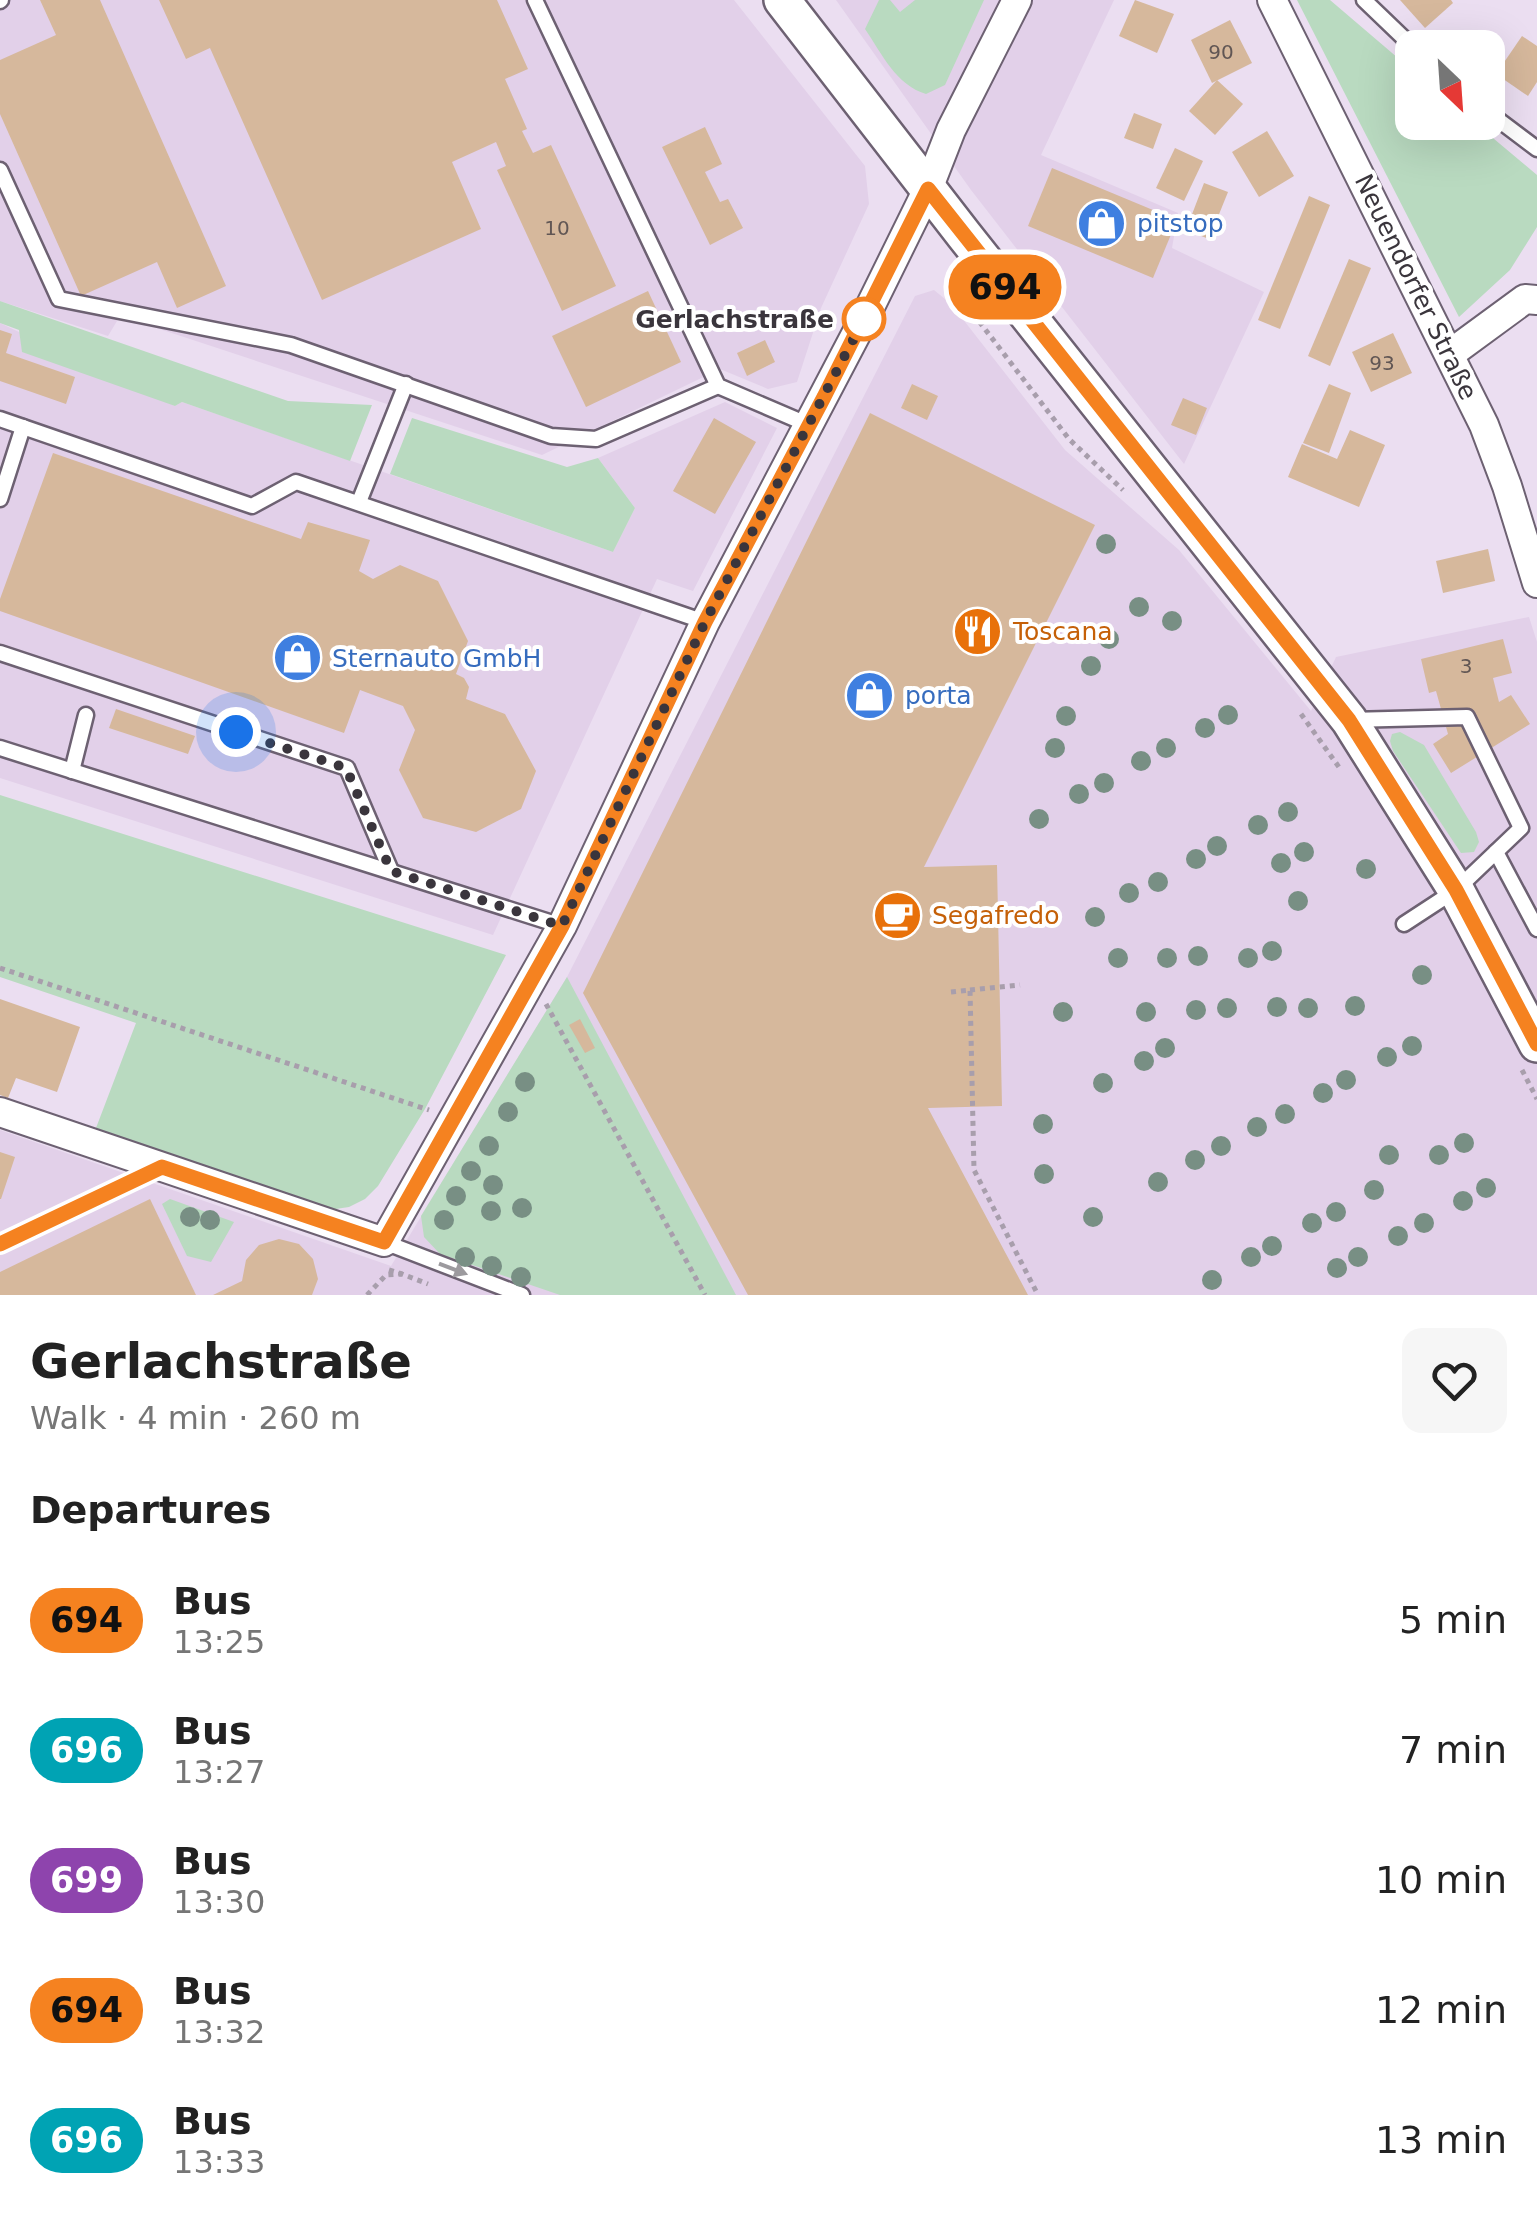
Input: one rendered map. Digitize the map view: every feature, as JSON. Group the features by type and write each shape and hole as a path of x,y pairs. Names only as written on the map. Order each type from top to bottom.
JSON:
{"street":[{"path":"782,0 1349,720 1456,890 1528,1055"},
{"path":"0,1112 162,1167 384,1256 562,926 705,622 928,189 951,130 1017,0"},
{"name":"Neuendorfer Straße","path":"1272,0 1450,354 1502,471 1537,584"},
{"path":"1450,354 1533,293"}],"lane":[{"path":"536,0 718,386 809,425"},
{"path":"1364,0 1395,30"},
{"path":"1505,124 1537,148"},
{"path":"0,170 59,299 291,344 550,436 596,439 718,386"},
{"path":"359,502 406,384"},
{"path":"0,419 252,506 296,482 705,622"},
{"path":"0,498 23,427"},
{"path":"0,652 346,768 391,871"},
{"path":"72,771 86,715"},
{"path":"1349,720 1467,716 1521,828 1537,839"},
{"path":"0,748 562,926"},
{"path":"1404,924 1456,890 1521,828"},
{"path":"1496,852 1537,929"},
{"path":"0,1244 162,1167"},
{"path":"384,1256 522,1295"}],"path":[{"path":"949,282 1069,439 1132,497"},
{"path":"1292,703 1343,774"},
{"path":"0,968 456,1118"},
{"path":"533,979 705,1295"},
{"path":"952,992 1020,985"},
{"path":"970,990 974,1170 1038,1295"},
{"path":"1528,1055 1537,1099"},
{"path":"384,1256 402,1274"},
{"path":"367,1295 386,1275 402,1274 434,1286"}],"shaded area":[{"path":"0,0 734,0 865,166 869,204 821,308 797,382 768,389 720,369 542,455 120,316 108,336 0,301"},
{"path":"836,0 1114,0 1041,155 1178,213 1172,248 1264,292 1184,464 971,190"},
{"path":"934,290 951,304 1065,450 1179,550 1311,711 1336,657 1529,617 1537,642 1537,1295 0,1295 0,1130 391,1266 567,977 915,296"},
{"path":"0,323 175,406 182,402 613,552 635,508 598,458 725,402 777,428 693,591 657,579 493,935 0,778"}],"green space":[{"path":"879,0 890,0 900,12 915,0 984,0 945,85 926,94 906,84 891,68 865,29"},
{"path":"1297,0 1330,0 1395,55 1395,140 1495,140 1537,175 1537,227 1510,270 1459,317"},
{"path":"0,301 288,401 372,405 350,461 182,402 175,406 22,352 19,330 0,323"},
{"path":"412,418 567,467 598,458 635,508 613,552 390,474"},
{"path":"1400,732 1424,745 1476,832 1479,842 1474,852 1461,853 1393,751 1392,734"},
{"path":"0,795 506,955 425,1109 378,1186 365,1199 329,1210 96,1128 136,1023 0,977"},
{"path":"567,977 736,1295 560,1295 440,1254 424,1237 421,1216"},
{"path":"170,1199 234,1222 211,1262 187,1256 162,1204"}],"building":[{"path":"40,0 100,0 226,286 177,308 157,262 81,296 0,114 0,60 56,35"},
{"path":"159,0 497,0 528,69 505,79 527,129 522,131 533,153 551,145 616,286 562,311 497,170 506,166 496,142 452,162 481,229 322,300 210,48 186,59"},
{"path":"1135,0 1174,14 1157,53 1119,36"},
{"path":"1400,0 1451,0 1453,3 1425,28"},
{"path":"1230,20 1252,63 1212,83 1191,40"},
{"path":"1522,36 1537,46 1537,82 1528,96 1505,80 1505,61"},
{"path":"1217,80 1243,104 1215,135 1189,111"},
{"path":"1134,113 1162,124 1153,149 1124,138"},
{"path":"705,127 722,164 705,172 720,202 728,199 743,228 710,245 662,147"},
{"path":"1267,131 1294,176 1259,197 1232,152"},
{"path":"1175,148 1203,161 1184,201 1156,188"},
{"name":"pitstop","path":"1052,168 1177,220 1153,278 1028,226"},
{"path":"1204,183 1228,192 1209,239 1186,230"},
{"path":"1309,196 1330,205 1280,329 1258,320"},
{"path":"1349,259 1371,268 1330,366 1308,356"},
{"path":"648,291 681,362 586,407 552,336"},
{"path":"0,330 12,334 6,353 75,377 66,404 0,381"},
{"path":"1393,333 1412,373 1371,392 1352,352"},
{"path":"765,340 775,362 747,376 737,353"},
{"path":"912,384 938,396 927,420 901,408"},
{"path":"1329,384 1351,393 1329,453 1303,443"},
{"path":"1183,398 1207,408 1196,435 1171,425"},
{"name":"porta","path":"870,413 1095,525 924,867 997,865 1002,1106 928,1108 1028,1295 748,1295 583,993"},
{"path":"714,418 756,442 715,514 673,491"},
{"path":"1350,430 1385,445 1359,507 1288,477 1302,444 1337,459"},
{"name":"Sternauto GmbH","path":"53,453 301,539 308,522 370,540 359,571 373,579 400,565 438,581 468,641 456,674 469,687 466,699 505,714 536,771 521,809 476,832 423,818 399,770 415,730 403,706 360,690 344,733 0,611 0,599"},
{"path":"1488,549 1495,581 1443,593 1436,561"},
{"path":"1503,639 1512,673 1493,678 1499,702 1511,695 1530,724 1451,773 1433,744 1448,734 1436,691 1429,693 1421,659"},
{"path":"116,709 195,736 188,754 109,728"},
{"path":"0,999 80,1027 57,1092 16,1078 8,1098 0,1095"},
{"path":"580,1019 595,1048 585,1053 569,1025"},
{"path":"0,1152 15,1157 1,1199 0,1199"},
{"path":"150,1199 196,1295 0,1295 0,1272"},
{"path":"279,1239 299,1244 313,1259 318,1279 312,1295 213,1295 242,1281 246,1260 259,1245"}],"bus line":[{"name":"694","path":"0,1244 162,1167 384,1242 562,926 705,622 928,189 1349,720 1456,890 1537,1044"}],"place":[{"name":"pitstop","path":"1102,223"},
{"name":"Gerlachstraße","path":"864,319"},
{"name":"Toscana","path":"978,631"},
{"name":"Sternauto GmbH","path":"297,658"},
{"name":"porta","path":"870,695"},
{"name":"Segafredo","path":"897,915"}],"route":[{"path":"236,732 346,768 391,871 562,926 705,622 864,319"}]}
